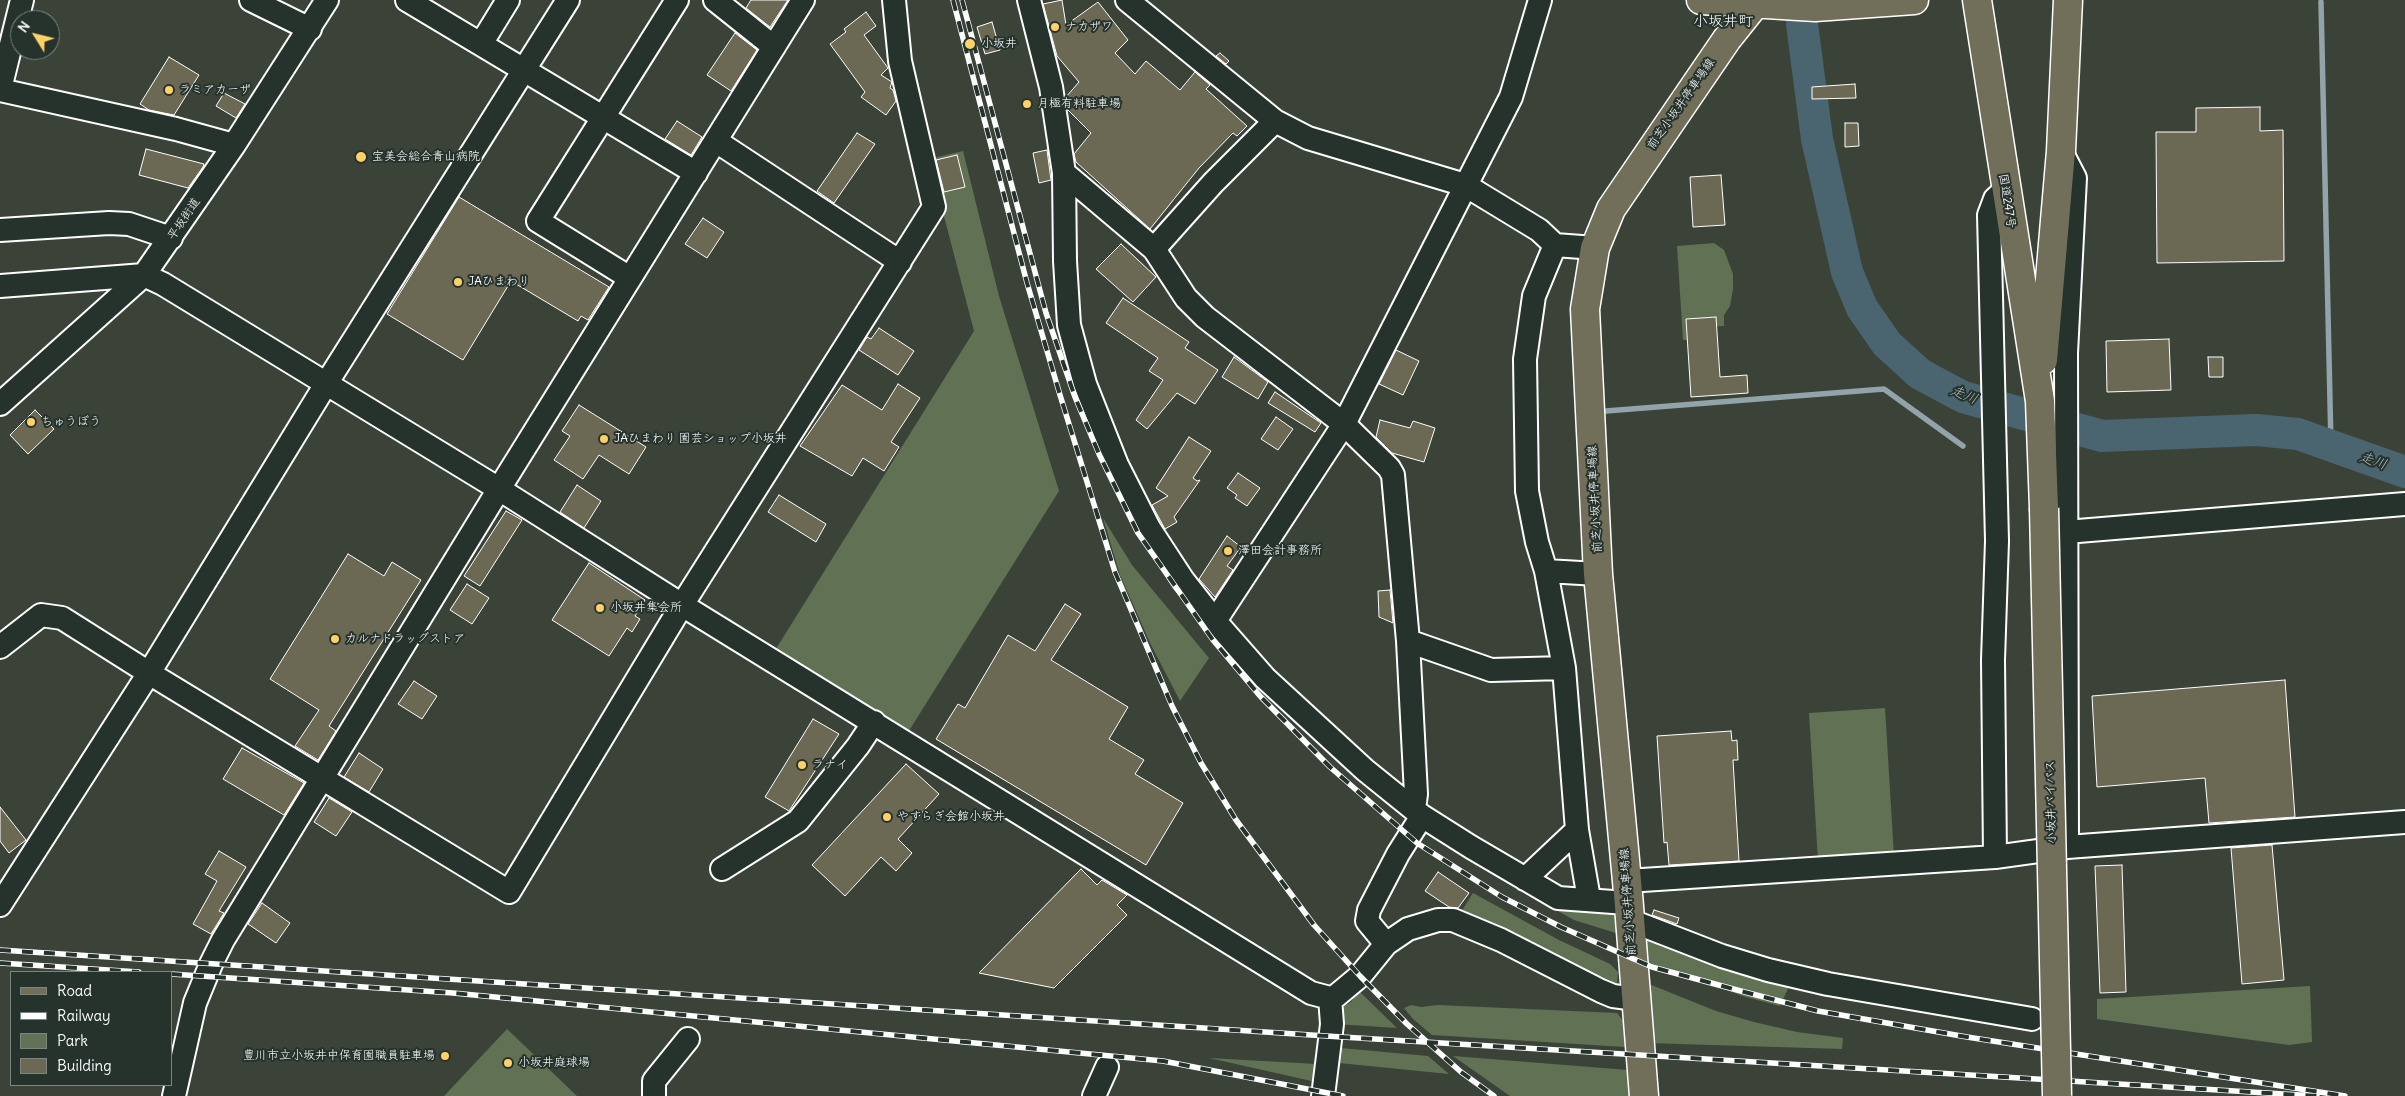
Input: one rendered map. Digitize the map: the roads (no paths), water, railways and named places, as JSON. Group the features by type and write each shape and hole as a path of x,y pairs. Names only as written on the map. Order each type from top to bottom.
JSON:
{"main road":[{"path":"1701,0 1815,7 1914,0"},
{"name":"国道247号","path":"1977,0 2005,190 2040,401"},
{"name":"国道247号","path":"2044,508 2040,401 2061,151 2068,0"},
{"name":"前芝小坂井停車場線","path":"1644,1096 1598,574 1585,309 1595,248 1612,209 1727,39 1755,2"},
{"name":"小坂井バイパス","path":"2044,508 2057,1096"}],"street":[{"path":"22,0 0,89 176,129 234,145"},
{"path":"251,0 310,29"},
{"name":"平坂街道","path":"0,404 144,275 234,145 327,0"},
{"path":"408,0 696,173"},
{"path":"481,44 508,0"},
{"path":"0,905 148,673 326,384 568,0"},
{"path":"630,278 538,221 676,0"},
{"path":"715,0 774,47"},
{"path":"174,1096 195,1003 211,964 321,779 499,489 803,0"},
{"path":"0,647 41,615 62,618 148,673 509,892 682,605 934,207 900,61 894,0"},
{"path":"1029,0 1051,87 1064,173 1065,261 1069,325 1085,384 1117,465 1149,528 1183,580 1215,621 1265,678 1322,733 1418,813 1524,879 1558,898 1628,901 2067,847 2405,822"},
{"path":"1127,0 1275,121 1308,138 1465,185 1539,230 1555,245 1595,248"},
{"path":"1215,621 1344,424 1511,97 1540,0"},
{"path":"1154,249 1213,183 1275,121"},
{"path":"716,141 900,262"},
{"path":"2061,151 2075,178 2066,353 2067,847"},
{"path":"1064,173 1154,249 1186,298 1205,317 1344,424 1389,468 1393,475 1408,642 1418,813 1369,910 1367,921 1386,944"},
{"path":"1995,857 1992,660 1997,541 1989,215 1995,199 2005,190"},
{"path":"0,230 109,223 128,224 171,238"},
{"path":"1555,245 1534,296 1524,359 1528,491 1537,542 1546,571 1564,668 1577,830 1589,899"},
{"path":"0,286 144,275 162,284 499,489 682,605 1311,993 1330,998 1344,990 1360,976 1386,944 1408,929 1438,920 1453,920 1501,940 1601,992 1613,996 1636,999"},
{"path":"2066,532 2405,504"},
{"path":"1546,571 1598,574"},
{"path":"1408,642 1491,670 1564,668"},
{"path":"722,869 798,821 858,746 874,722"},
{"path":"1524,879 1577,830"},
{"path":"1628,901 1722,956 1768,970 1828,984 2032,1019"},
{"path":"1323,1096 1332,1024 1330,998"},
{"path":"654,1096 654,1081 688,1039"},
{"path":"1094,1096 1107,1067"}],"waterway":[{"name":"走川","path":"1802,0 1802,24 1817,139 1847,272 1862,308 1887,344 1920,374 1963,397 2102,436 2256,430 2298,434 2405,472"},
{"path":"2321,2 2331,446"},
{"name":"走川","path":"1802,24 1805,14"},
{"path":"1606,411 1884,389 1963,446"}],"railway":[{"path":"953,0 1027,283 1060,395 1115,572 1172,706 1201,763 1236,820 1314,925 1407,1024 1461,1072 1494,1096"},
{"path":"962,0 1046,313 1075,397 1099,454 1138,533 1213,640 1260,696 1330,767 1417,843 1502,897 1561,927 1652,967 1818,1011 1967,1037 2345,1096"},
{"path":"0,950 1342,1037 2317,1096"},
{"path":"0,963 124,971"},
{"path":"172,974 453,993 1163,1061 1343,1096"}],"place":[{"name":"ナカザワ","path":"1055,27"},
{"name":"小坂井","path":"970,44"},
{"name":"ラミアカーザ","path":"169,90"},
{"name":"月極有料駐車場","path":"1027,104"},
{"name":"宝美会総合青山病院","path":"361,157"},
{"name":"JAひまわり","path":"458,282"},
{"name":"ちゅうぼう","path":"31,422"},
{"name":"JAひまわり 園芸ショップ小坂井","path":"604,439"},
{"name":"澤田会計事務所","path":"1228,551"},
{"name":"小坂井集会所","path":"600,608"},
{"name":"カルナドラッグストア","path":"335,639"},
{"name":"ラナイ","path":"802,765"},
{"name":"やすらぎ会館小坂井","path":"887,817"},
{"name":"豊川市立小坂井中保育園職員駐車場","path":"445,1056"},
{"name":"小坂井庭球場","path":"508,1063"}],"district":[{"name":"小坂井町","path":"1723,22"}]}
